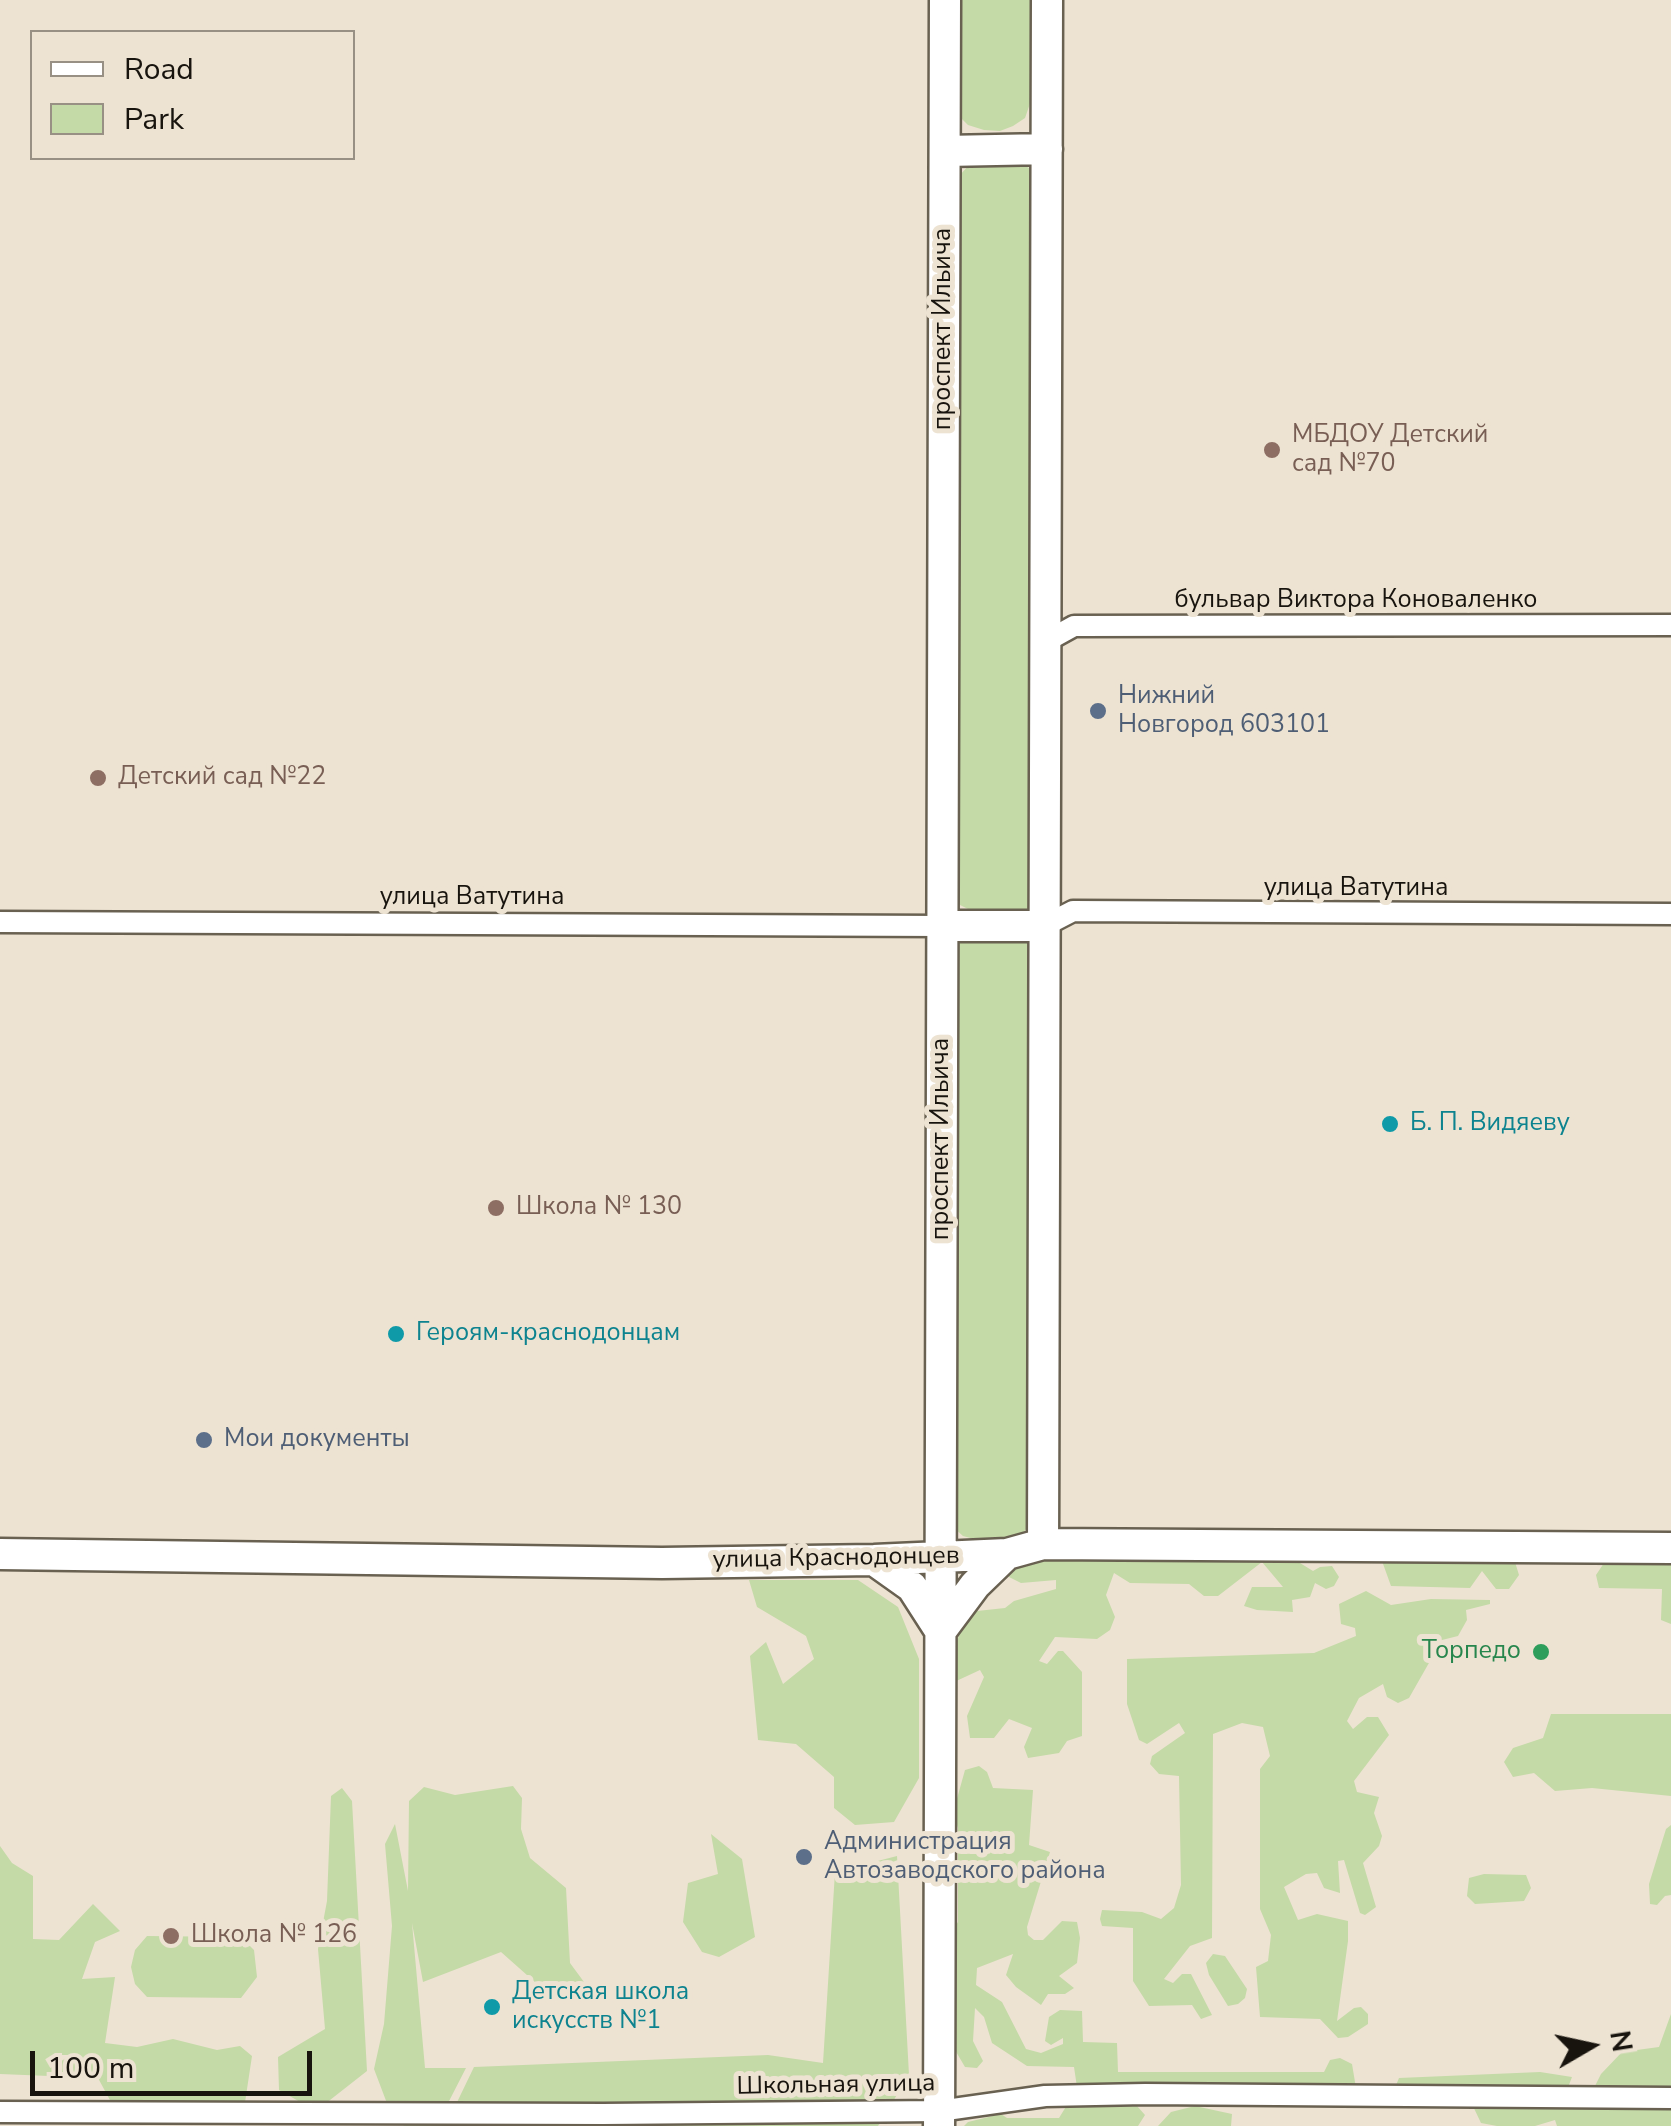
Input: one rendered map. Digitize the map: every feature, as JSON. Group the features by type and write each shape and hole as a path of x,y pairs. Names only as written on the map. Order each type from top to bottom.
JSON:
{"street":[{"name":"проспект Ильича","path":"939,2118 945,0"},
{"path":"1043,1544 1047,0"},
{"path":"945,151 1047,149"},
{"name":"бульвар Виктора Коноваленко","path":"1045,642 1074,626 1671,625"},
{"name":"улица Ватутина","path":"1044,926 1073,911 1671,914"},
{"name":"улица Ватутина","path":"0,922 943,926"},
{"path":"943,926 1044,926"},
{"name":"улица Краснодонцев","path":"0,1554 604,1562 874,1560 1007,1554 1043,1544 1671,1548"},
{"path":"874,1560 912,1587 940,1632 974,1585 1007,1554"},
{"name":"Школьная улица","path":"0,2112 50,2119 622,2114 939,2118 1046,2096 1671,2098"}],"green space":[{"path":"952,0 1037,0 1035,89 1025,118 1013,126 1000,131 984,130 968,125 956,113"},
{"path":"1016,161 1029,168 1038,182 1033,904 1025,911 972,911 956,903 959,176 970,164"},
{"path":"1023,937 1030,944 1032,1513 1020,1536 974,1539 953,1527 954,951 960,941"},
{"path":"1048,1552 1066,1559 1082,1553 1287,1555 1313,1571 1332,1566 1339,1577 1334,1586 1326,1589 1315,1583 1310,1597 1292,1600 1293,1612 1244,1606 1252,1587 1283,1587 1262,1562 1218,1596 1204,1596 1189,1584 1130,1583 1114,1573 1106,1595 1115,1617 1110,1630 1097,1639 1055,1637 1039,1661 1047,1664 1058,1651 1063,1651 1082,1672 1082,1736 1067,1741 1059,1753 1028,1758 1024,1747 1032,1728 1009,1719 994,1738 970,1738 967,1716 984,1677 980,1670 952,1683 951,1659 961,1629 977,1611 1005,1608 1014,1601 1056,1589 1056,1580 1021,1583 1009,1577 1005,1567"},
{"path":"1382,1561 1515,1562 1519,1575 1509,1589 1496,1589 1482,1571 1470,1588 1391,1586"},
{"path":"1671,1562 1671,1624 1661,1620 1662,1589 1599,1588 1596,1575 1604,1563"},
{"path":"749,1580 858,1580 898,1607 919,1659 919,1778 894,1822 855,1825 834,1808 834,1777 796,1744 758,1740 750,1656 766,1642 783,1684 814,1659 806,1636 757,1607"},
{"path":"1366,1591 1391,1605 1431,1599 1490,1600 1490,1604 1466,1610 1467,1620 1458,1636 1442,1640 1409,1698 1398,1703 1387,1697 1383,1684 1359,1698 1347,1721 1353,1729 1367,1717 1378,1717 1389,1735 1354,1781 1357,1792 1379,1797 1374,1813 1382,1836 1379,1846 1363,1863 1376,1907 1365,1915 1360,1913 1344,1860 1338,1861 1340,1893 1324,1888 1317,1873 1306,1874 1284,1887 1298,1920 1317,1914 1348,1921 1337,2021 1361,2007 1368,2014 1368,2024 1348,2037 1338,2038 1320,2019 1260,2017 1256,1967 1268,1961 1271,1935 1260,1909 1260,1769 1270,1756 1263,1727 1242,1723 1213,1734 1212,1938 1190,1946 1164,1979 1173,1983 1182,1974 1191,1974 1212,2015 1201,2019 1192,2005 1149,2006 1133,1981 1133,1928 1102,1926 1100,1919 1102,1910 1142,1912 1161,1919 1174,1908 1181,1885 1179,1776 1159,1774 1150,1764 1152,1756 1185,1733 1179,1723 1147,1744 1139,1740 1127,1704 1127,1659 1314,1653 1356,1636 1355,1628 1341,1624 1339,1604"},
{"path":"1551,1714 1671,1714 1671,1796 1592,1788 1555,1791 1534,1773 1513,1777 1504,1762 1513,1748 1543,1738"},
{"path":"979,1766 987,1772 993,1788 1033,1790 1029,1845 1050,1852 1027,1927 1028,1935 1043,1940 1062,1921 1077,1922 1080,1938 1077,1963 1059,1976 1074,1988 1065,1994 1048,1994 1041,2005 1006,1975 1013,1954 977,1968 976,1985 1002,2002 1026,2049 1041,2053 1063,2044 1063,2038 1051,2045 1045,2041 1049,2017 1060,2010 1082,2011 1083,2042 1117,2043 1118,2072 1324,2072 1330,2060 1340,2058 1352,2064 1356,2088 1078,2094 1074,2067 1027,2066 992,2043 984,2017 975,2008 973,2041 983,2061 977,2068 965,2067 955,2050 953,1929 958,1922 958,1828 953,1813 965,1770"},
{"path":"513,1786 522,1798 521,1829 530,1858 566,1888 570,1963 598,2001 554,1999 501,1952 423,1982 412,1923 425,2068 466,2068 447,2105 388,2106 374,2069 384,2024 392,1926 385,1844 395,1824 408,1891 409,1801 424,1787 455,1795"},
{"path":"342,1788 352,1801 367,2071 316,2111 279,2090 278,2057 325,2029 318,1949 327,1901 331,1796"},
{"path":"1671,1825 1671,1895 1657,1905 1650,1904 1649,1884 1666,1829"},
{"path":"711,1834 742,1859 755,1937 719,1957 702,1952 683,1922 688,1883 718,1874"},
{"path":"0,1846 12,1863 33,1876 33,1939 59,1940 93,1904 120,1931 95,1942 82,1979 115,1977 105,2043 137,2047 173,2039 217,2050 240,2046 252,2056 244,2109 111,2102 98,2078 0,2074"},
{"path":"897,1856 909,2075 878,2126 639,2126 640,2106 604,2126 403,2126 410,2121 447,2123 474,2067 768,2055 823,2063 835,1872"},
{"path":"1484,1874 1526,1875 1531,1888 1524,1901 1475,1904 1467,1896 1469,1878"},
{"path":"147,1936 241,1937 254,1950 257,1977 241,1998 147,1997 135,1984 131,1967 135,1950"},
{"path":"1213,1954 1225,1956 1247,1989 1238,2004 1228,2006 1209,1975 1206,1963"},
{"path":"1671,2014 1671,2126 1557,2126 1555,2120 1535,2126 1481,2123 1471,2102 1587,2102 1601,2074 1622,2052 1659,2047"},
{"path":"1540,2072 1572,2077 1567,2090 1468,2097 1463,2107 1401,2107 1394,2090 1399,2078"},
{"path":"1067,2105 1137,2106 1145,2115 1138,2126 964,2126 1001,2114 1007,2118 1059,2118"},
{"path":"1195,2106 1232,2114 1231,2126 1158,2126 1171,2112"}],"place":[{"name":"МБДОУ Детский сад №70","path":"1272,450"},
{"name":"Нижний Новгород 603101","path":"1098,711"},
{"name":"Детский сад №22","path":"98,778"},
{"name":"Б. П. Видяеву","path":"1390,1124"},
{"name":"Школа № 130","path":"496,1208"},
{"name":"Героям-краснодонцам","path":"396,1334"},
{"name":"Мои документы","path":"204,1440"},
{"name":"Торпедо","path":"1541,1652"},
{"name":"Администрация Автозаводского района","path":"804,1857"},
{"name":"Школа № 126","path":"171,1936"},
{"name":"Детская школа искусств №1","path":"492,2007"}]}
